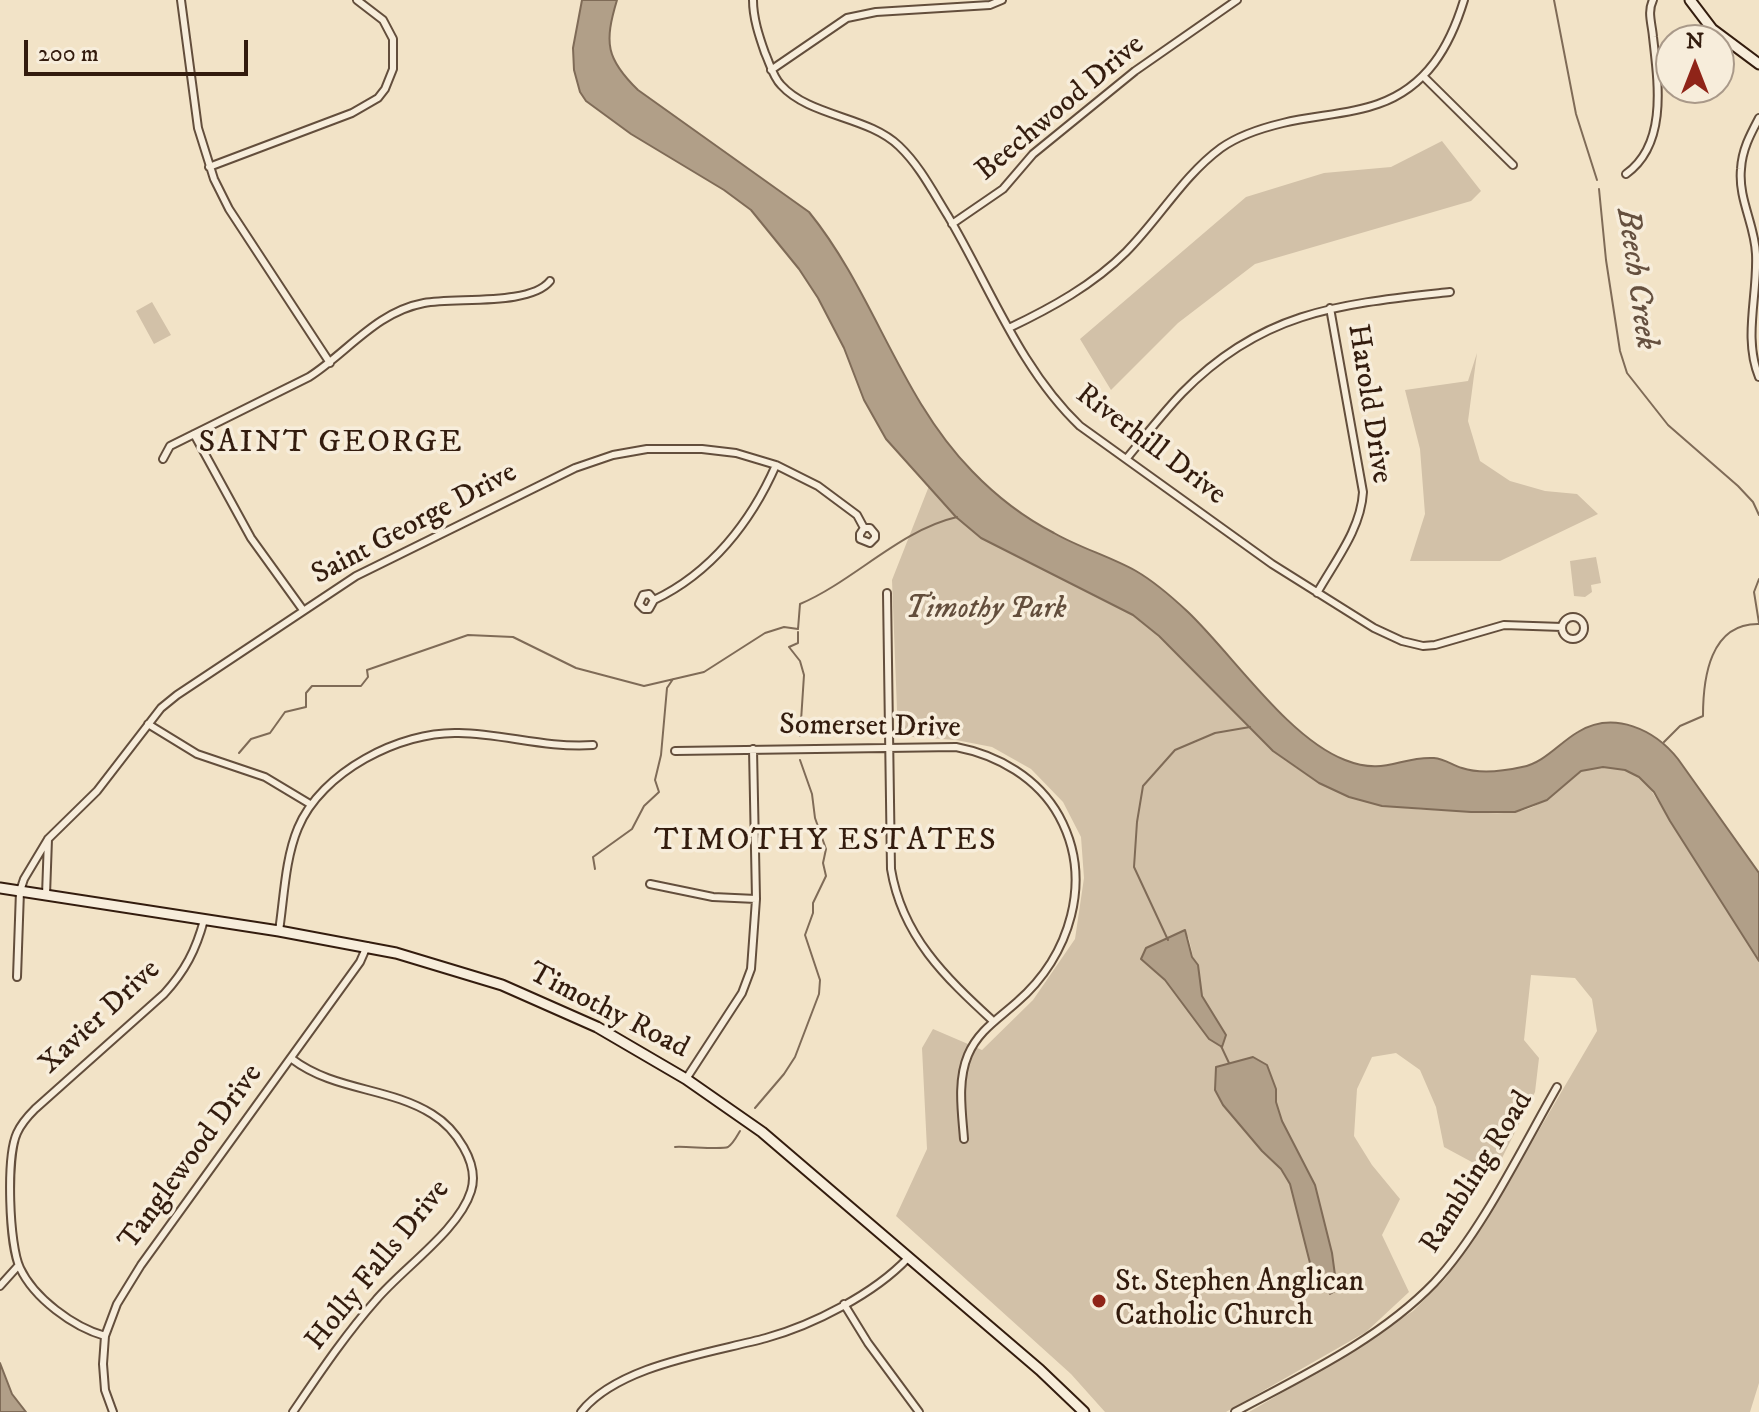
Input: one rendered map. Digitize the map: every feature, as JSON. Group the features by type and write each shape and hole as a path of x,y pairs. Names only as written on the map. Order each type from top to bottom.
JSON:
{"main road":[{"path":"1690,0 1712,29 1759,64"},
{"name":"Timothy Road","path":"0,888 367,946 437,965 523,994 597,1027 686,1079 800,1163 1040,1370 1084,1412"}],"street":[{"path":"181,0 198,128 209,167 229,209 330,363"},
{"path":"209,167 352,113 378,98 393,69 393,39 383,20 357,0"},
{"name":"Riverhill Drive","path":"753,0 759,36 779,84 792,94 873,129 898,145 922,173 1031,368 1056,403 1080,426 1272,564 1374,628 1402,641 1423,646 1504,625 1562,627"},
{"path":"916,9 917,0"},
{"path":"771,70 847,18 876,12 977,6 1002,0"},
{"name":"Beechwood Drive","path":"952,224 1003,189 1033,154 1102,97 1237,0"},
{"path":"1009,328 1053,307 1102,273 1222,147 1262,128 1380,104 1423,76 1440,59 1454,33 1464,0"},
{"path":"1626,174 1646,154 1655,120 1658,77 1650,11 1653,0"},
{"path":"1423,76 1513,165"},
{"path":"1759,118 1746,142 1740,172 1741,191 1756,253 1753,351 1759,377"},
{"path":"163,459 170,446 309,377 330,363 365,331 407,308 441,301 525,296 542,289 550,281"},
{"path":"1127,458 1182,393 1214,364 1274,326 1330,308 1450,292"},
{"name":"Harold Drive","path":"1317,593 1358,520 1363,492 1330,308"},
{"path":"194,434 246,530 303,610"},
{"name":"Saint George Drive","path":"20,891 48,839 97,791 161,708 177,695 303,610 401,552 555,477 613,455 647,449 719,450 776,465 834,497 857,515 864,528"},
{"path":"654,600 684,584 712,560 742,527 776,465"},
{"path":"887,593 891,869 901,912 913,934 946,976 993,1021"},
{"path":"148,724 197,754 265,777 310,804"},
{"path":"279,931 293,844 310,804 332,782 360,762 416,738 459,733 552,746 593,745"},
{"name":"Somerset Drive","path":"675,751 956,747 992,757 1022,775 1044,794 1066,831 1076,876 1068,930 1055,955 1026,994 993,1021 976,1040 963,1069 964,1139"},
{"path":"686,1079 748,981 754,955 753,749"},
{"path":"46,895 48,839"},
{"path":"650,884 713,897 756,899"},
{"path":"17,977 20,891"},
{"name":"Xavier Drive","path":"18,1266 11,1182 17,1133 35,1109 173,984 191,960 204,920"},
{"name":"Tanglewood Drive","path":"113,1412 103,1378 105,1336 117,1304 141,1265 360,962 367,946"},
{"name":"Holly Falls Drive","path":"292,1059 315,1075 433,1114 458,1140 469,1161 473,1181 468,1198 455,1218 374,1301 293,1412"},
{"name":"Rambling Road","path":"1235,1412 1366,1338 1398,1316 1435,1281 1482,1216 1557,1087"},
{"path":"581,1412 600,1395 648,1370 782,1333 844,1304 881,1282 908,1258"},
{"path":"0,1286 18,1266 35,1290 63,1314 84,1328 105,1336"},
{"path":"844,1304 868,1343 919,1412"}],"green space":[{"path":"1442,141 1481,191 1471,201 1255,264 1178,323 1111,390 1080,339 1246,197 1324,173 1391,167"},
{"path":"152,302 171,335 154,344 136,311"},
{"path":"1477,353 1468,421 1480,461 1510,481 1545,491 1577,494 1598,514 1500,561 1410,561 1425,514 1420,449 1405,390 1468,381"},
{"name":"Timothy Park","path":"929,486 981,538 1114,603 1142,621 1269,747 1311,778 1350,796 1390,806 1499,813 1534,806 1573,776 1590,768 1605,766 1620,769 1647,784 1759,961 1759,1383 1750,1412 1249,1412 1413,1311 1445,1279 1487,1219 1597,1031 1592,999 1575,978 1531,975 1524,1040 1539,1058 1535,1092 1494,1174 1444,1147 1436,1107 1420,1070 1396,1053 1372,1057 1357,1089 1354,1136 1372,1165 1400,1199 1382,1235 1409,1292 1366,1332 1226,1412 1105,1412 1071,1374 896,1216 927,1149 922,1048 933,1029 982,1050 1033,1000 1075,939 1084,878 1081,837 1063,802 1031,769 992,747 956,740 898,736 892,580","holes":["1184,930 1189,939 1202,996 1226,1035 1209,1039 1165,980 1141,959 1146,948","1253,1057 1267,1065 1276,1089 1282,1121 1315,1185 1332,1253 1337,1290 1331,1293 1310,1263 1290,1184 1281,1169 1223,1105 1216,1067"]},
{"path":"1596,557 1601,583 1591,585 1592,592 1585,597 1574,596 1570,561"}],"shaded area":[{"path":"582,0 617,0 610,28 611,50 619,69 638,90 809,212 852,276 925,410 972,471 1000,497 1043,527 1126,566 1157,585 1182,606 1282,715 1324,749 1345,760 1382,766 1434,758 1469,770 1500,771 1530,765 1578,732 1606,723 1633,726 1658,739 1678,759 1759,873 1759,961 1654,792 1639,777 1625,770 1603,767 1581,771 1547,800 1515,812 1382,806 1349,797 1319,783 1273,751 1159,636 1133,615 981,538 956,517 886,439 864,400 844,348 818,298 799,269 751,210 724,190 631,134 586,101 574,70 573,48"},
{"path":"1185,930 1192,957 1198,965 1202,996 1226,1035 1222,1047 1209,1039 1165,980 1141,959 1146,948"},
{"path":"1253,1057 1267,1065 1276,1089 1282,1121 1315,1185 1332,1253 1337,1290 1330,1294 1310,1263 1290,1184 1281,1169 1223,1105 1215,1090 1216,1067"},
{"path":"0,1363 12,1394 26,1412 0,1412"}],"waterway":[{"name":"Beech Creek","path":"1554,0 1576,114 1597,180"},
{"name":"Beech Creek","path":"1599,189 1606,260 1620,351 1627,373 1668,425 1738,486 1753,502 1759,515"},
{"path":"239,753 251,739 270,733 285,712 306,707 306,693 312,686 361,686 368,677 367,670 468,635 513,637 576,668 644,686 704,672 765,633 784,627 798,629 800,604 839,583 916,533 957,517"},
{"name":"Beech Creek","path":"1759,579 1754,592 1759,623"},
{"path":"1664,742 1680,726 1703,716 1708,670 1720,643 1743,626 1759,624"},
{"path":"798,632 798,643 789,647 800,661 804,675 800,736"},
{"path":"595,869 593,857 632,829 644,806 659,792 655,780 661,755 667,688 673,679"},
{"path":"1168,940 1134,867 1143,786 1175,750 1215,733 1250,727"},
{"path":"755,1108 795,1057 819,994 820,980 805,935 813,913 813,903 826,876 823,863 826,849 800,760"},
{"path":"1221,1046 1229,1063"},
{"path":"675,1147 728,1147 740,1131"}],"place":[{"name":"St. Stephen Anglican Catholic Church","path":"1099,1301"}],"district":[{"name":"SAINT GEORGE","path":"331,444"},
{"name":"TIMOTHY ESTATES","path":"826,842"}]}
